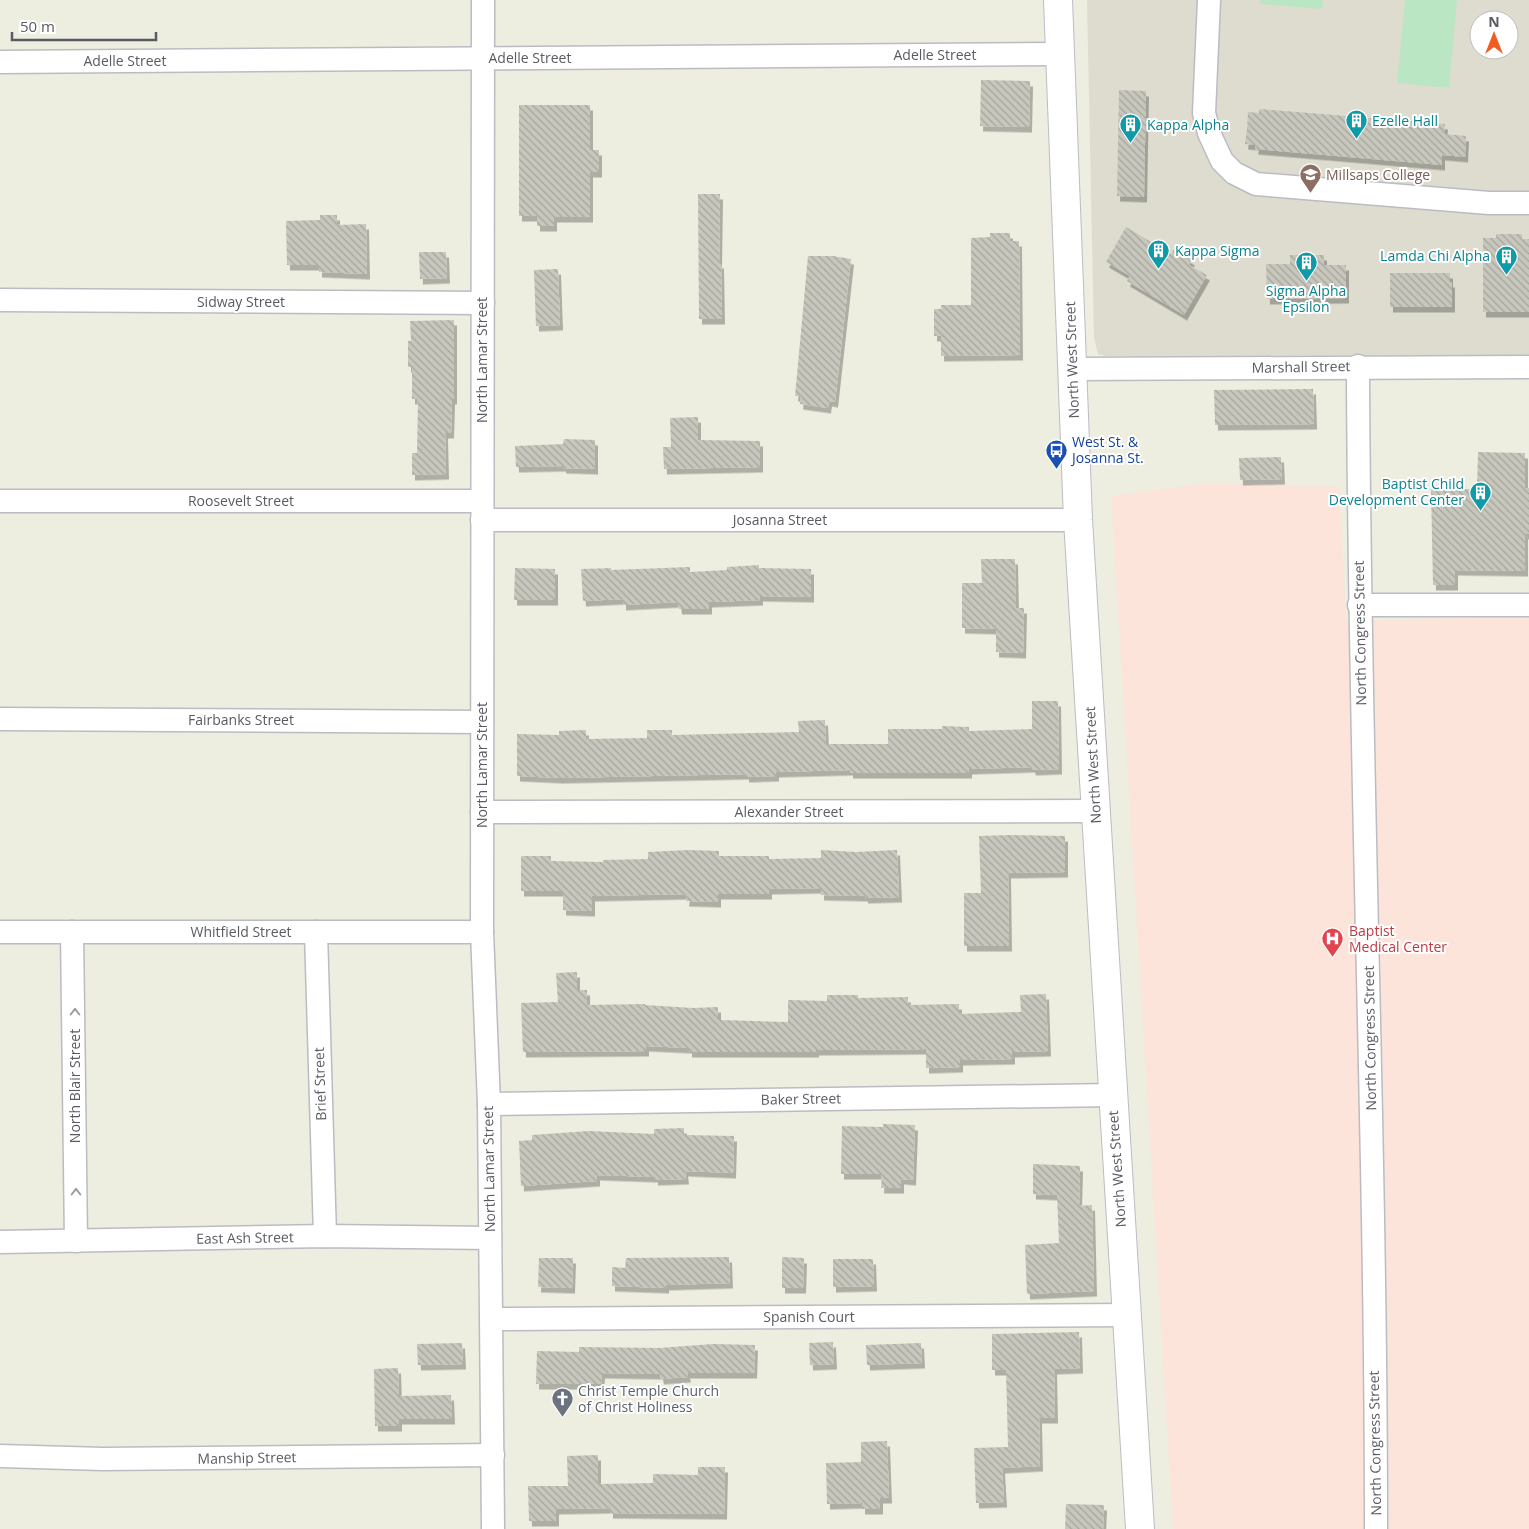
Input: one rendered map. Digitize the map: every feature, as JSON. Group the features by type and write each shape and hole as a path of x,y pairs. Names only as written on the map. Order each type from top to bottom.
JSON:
{"street":[{"name":"North Lamar Street","path":"483,0 482,932 489,1104 494,1529"},
{"name":"North West Street","path":"1058,0 1078,520 1140,1529"},
{"path":"1209,0 1204,113 1209,134 1222,161 1234,173 1256,184 1488,203 1529,203"},
{"name":"Adelle Street","path":"0,62 1060,54"},
{"name":"Sidway Street","path":"0,300 483,303"},
{"name":"Marshall Street","path":"1072,369 1358,366 1529,367"},
{"name":"North Congress Street","path":"1358,366 1359,605 1371,1084 1376,1529"},
{"name":"Roosevelt Street","path":"0,502 482,511"},
{"name":"Josanna Street","path":"482,511 1078,520"},
{"path":"1359,605 1529,605"},
{"name":"Fairbanks Street","path":"0,719 482,722"},
{"name":"Alexander Street","path":"482,812 1096,811"},
{"name":"Whitfield Street","path":"0,932 482,932"},
{"name":"North Blair Street","path":"72,932 76,1241"},
{"name":"Brief Street","path":"316,932 325,1236"},
{"name":"Baker Street","path":"489,1104 1113,1095"},
{"name":"East Ash Street","path":"0,1242 325,1236 490,1238"},
{"name":"Spanish Court","path":"492,1319 1127,1315"},
{"name":"Manship Street","path":"0,1456 104,1459 493,1455"}],"shaded area":[{"name":"Millsaps College","path":"1087,0 1529,0 1529,355 1106,356 1098,354 1094,338"},
{"name":"Baptist Medical Center","path":"1206,483 1339,487 1346,621 1529,616 1529,1529 1173,1529 1111,496"}],"green space":[{"path":"1261,0 1323,0 1322,9 1260,4"},
{"path":"1405,0 1457,0 1449,88 1397,83"}],"building":[{"path":"981,80 1030,81 1029,127 980,126"},
{"name":"Kappa Alpha","path":"1119,90 1146,91 1144,197 1117,196"},
{"path":"519,105 590,105 590,150 599,150 599,172 590,172 590,217 554,217 554,226 537,226 537,216 519,216"},
{"name":"Ezelle Hall","path":"1259,109 1445,124 1444,134 1466,136 1465,157 1442,155 1442,165 1255,149 1256,145 1245,144 1248,112 1259,113"},
{"path":"698,194 720,194 719,263 721,263 722,319 699,319"},
{"path":"320,215 337,215 337,225 366,224 367,274 319,272 319,265 287,265 286,221 320,220"},
{"name":"Kappa Sigma","path":"1126,227 1171,254 1174,249 1192,260 1189,265 1207,275 1184,315 1127,281 1130,276 1106,262"},
{"path":"990,233 1010,233 1010,241 1019,241 1020,355 941,356 941,336 934,336 934,309 941,309 941,305 971,305 971,238 990,237"},
{"name":"Lamda Chi Alpha","path":"1496,234 1522,234 1522,239 1529,239 1529,312 1483,312 1483,238 1496,238"},
{"path":"419,252 446,252 447,278 420,279"},
{"name":"Sigma Alpha Epsilon","path":"1290,255 1324,255 1324,265 1346,265 1346,298 1267,299 1266,264 1290,264"},
{"path":"808,256 833,256 851,259 835,402 829,401 828,408 800,404 801,396 795,396"},
{"path":"558,269 560,325 536,326 534,270"},
{"path":"1390,273 1450,273 1452,307 1390,307"},
{"path":"454,320 454,399 452,399 451,433 445,433 446,474 412,475 412,453 417,453 418,399 412,399 412,367 408,367 408,341 411,341 410,321"},
{"path":"1313,389 1314,424 1215,425 1214,390"},
{"path":"698,417 698,440 760,441 760,467 664,469 663,447 671,447 670,418"},
{"path":"564,439 595,440 595,469 563,468 563,466 516,467 515,446 563,444"},
{"name":"Baptist Child Development Center","path":"1478,452 1525,453 1525,488 1529,488 1529,534 1525,534 1525,571 1455,570 1455,585 1433,585 1431,489 1477,489"},
{"path":"1281,457 1282,479 1240,480 1239,458"},
{"path":"981,559 1015,559 1016,608 1024,608 1023,653 996,652 996,629 962,628 962,583 982,583"},
{"path":"759,565 759,568 811,569 811,597 760,596 760,600 709,602 709,609 679,609 678,602 623,605 623,599 583,601 581,569 611,568 611,570 690,567 690,572 727,570 727,567"},
{"path":"515,568 555,569 555,600 514,600"},
{"path":"1032,701 1058,701 1059,769 1033,770 1032,767 969,769 969,773 850,773 850,770 776,772 776,776 746,777 746,774 560,778 517,776 517,734 559,735 559,731 586,730 586,739 647,738 647,730 672,730 672,735 799,732 798,721 825,720 826,744 888,744 888,729 942,729 942,726 969,727 969,731 1032,729"},
{"path":"979,836 1065,836 1065,872 1008,873 1009,946 964,946 964,893 981,893"},
{"path":"821,850 856,852 897,850 899,897 865,898 865,896 821,895 821,888 769,889 769,894 718,894 718,902 686,901 687,894 592,896 592,911 563,910 563,891 521,891 521,856 551,856 551,861 603,862 603,860 648,859 648,852 719,851 719,856 769,856 769,859 821,858"},
{"path":"577,972 577,990 587,990 587,1005 645,1004 693,1008 718,1007 718,1020 788,1022 788,1000 827,1001 827,995 858,995 858,998 908,997 908,1005 959,1004 959,1014 1021,1012 1020,995 1046,994 1048,1051 1012,1052 1012,1059 960,1060 960,1067 926,1068 926,1049 816,1050 816,1052 689,1052 689,1048 646,1046 646,1051 523,1052 521,1003 558,1002 556,973"},
{"path":"883,1124 915,1125 913,1180 901,1179 901,1188 881,1188 882,1174 841,1174 842,1126 883,1127"},
{"path":"684,1128 684,1135 734,1136 733,1173 685,1171 686,1179 655,1180 655,1177 597,1175 597,1181 521,1186 519,1141 532,1140 532,1135 589,1131 654,1134 654,1129"},
{"path":"1033,1164 1080,1166 1079,1206 1092,1205 1094,1291 1027,1294 1025,1245 1059,1243 1057,1195 1033,1194"},
{"path":"729,1257 730,1283 666,1285 666,1288 612,1286 612,1267 625,1268 626,1258"},
{"path":"782,1257 804,1258 803,1288 782,1288"},
{"path":"539,1258 573,1258 572,1288 538,1287"},
{"path":"833,1259 873,1259 874,1286 833,1287"},
{"path":"1079,1332 1080,1368 1054,1369 1055,1418 1039,1418 1040,1466 1002,1468 1004,1502 976,1503 974,1448 1008,1447 1006,1370 992,1370 992,1334"},
{"path":"833,1342 834,1364 810,1365 809,1343"},
{"path":"462,1343 463,1364 418,1365 417,1344"},
{"path":"921,1343 922,1363 867,1365 866,1345"},
{"path":"713,1344 755,1345 754,1373 687,1373 688,1377 661,1379 660,1374 602,1373 601,1384 536,1384 537,1351 579,1352 579,1347 659,1348"},
{"path":"398,1368 399,1396 451,1395 452,1419 399,1419 399,1426 375,1426 374,1369"},
{"path":"887,1441 889,1498 880,1498 880,1509 862,1509 862,1503 827,1504 826,1463 861,1462 861,1442"},
{"path":"598,1455 598,1484 653,1483 653,1474 698,1475 698,1467 725,1467 724,1514 610,1513 610,1508 556,1509 556,1521 529,1521 528,1486 568,1486 567,1456"},
{"path":"1066,1504 1104,1505 1103,1529 1065,1529"}],"place":[{"name":"Ezelle Hall","path":"1356,140"},
{"name":"Kappa Alpha","path":"1131,144"},
{"name":"Millsaps College","path":"1310,194"},
{"name":"Kappa Sigma","path":"1159,270"},
{"name":"Lamda Chi Alpha","path":"1506,275"},
{"name":"Sigma Alpha Epsilon","path":"1306,282"},
{"name":"West St. & Josanna St.","path":"1056,469"},
{"name":"Baptist Child Development Center","path":"1480,511"},
{"name":"Baptist Medical Center","path":"1333,958"},
{"name":"Christ Temple Church of Christ Holiness","path":"562,1418"}]}
